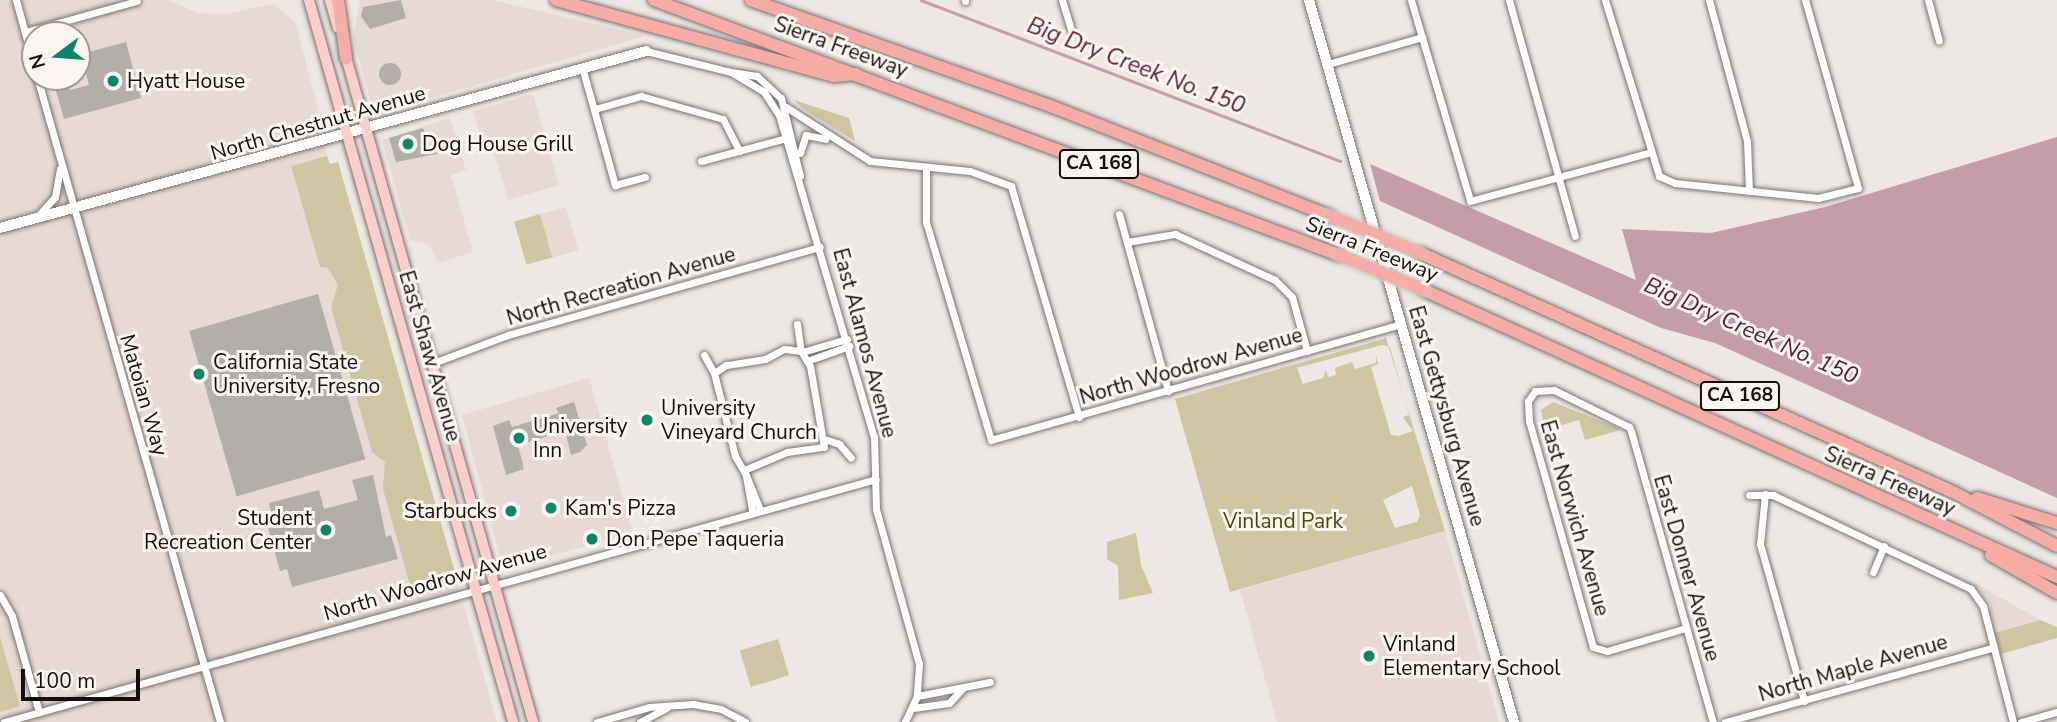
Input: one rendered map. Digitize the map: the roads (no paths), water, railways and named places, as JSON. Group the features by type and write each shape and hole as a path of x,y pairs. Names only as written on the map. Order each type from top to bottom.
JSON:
{"highway":[{"path":"338,0 346,58"},
{"path":"556,0 834,76 860,73"},
{"name":"Sierra Freeway","path":"654,0 860,73 1339,255 1424,290 2057,577"},
{"name":"Sierra Freeway","path":"751,0 1048,105 1420,253 1953,492 2057,546"},
{"path":"1953,492 2057,523"},
{"path":"1975,541 2057,593"}],"main road":[{"name":"East Shaw Avenue","path":"309,0 513,722"},
{"name":"East Shaw Avenue","path":"330,0 533,722"}],"street":[{"path":"16,0 22,21"},
{"path":"1062,0 1071,29"},
{"name":"East Gettysburg Avenue","path":"1309,0 1514,722"},
{"path":"1411,0 1470,201 1648,153"},
{"path":"1508,0 1575,236"},
{"path":"1605,0 1648,153 1659,176 1749,191 1818,198 1858,188 1805,0"},
{"path":"1709,0 1747,141 1749,191"},
{"path":"1928,0 1939,41"},
{"path":"61,21 120,3 137,1"},
{"path":"1328,64 1422,37"},
{"path":"646,51 731,72 744,71 763,79 786,107 831,140 873,162 974,172 1012,187 1079,417"},
{"name":"North Chestnut Avenue","path":"0,228 646,51"},
{"path":"582,67 615,185 645,177"},
{"name":"East Alamos Avenue","path":"731,72 769,97 786,138 800,176 874,437 876,509 916,648 919,683 913,708 905,722"},
{"name":"Matoian Way","path":"41,91 220,722"},
{"path":"595,109 641,96 723,119 739,151"},
{"path":"786,107 801,161"},
{"path":"800,176 806,135 831,140"},
{"path":"701,161 786,138"},
{"path":"35,219 55,197 60,160"},
{"name":"North Woodrow Avenue","path":"926,169 926,222 991,440 1401,324"},
{"path":"1119,214 1168,391"},
{"path":"1126,242 1175,234 1275,280 1292,297 1307,351"},
{"name":"North Recreation Avenue","path":"433,363 508,335 820,247"},
{"path":"745,472 772,456 824,447 797,324"},
{"path":"714,373 726,365 765,359 784,349 801,351 848,343"},
{"path":"807,361 848,343"},
{"path":"705,355 714,373 735,457 745,472 755,509"},
{"name":"East Donner Avenue","path":"1533,393 1554,390 1627,424 1713,722"},
{"name":"East Norwich Avenue","path":"1533,393 1529,421 1598,652 1686,628"},
{"path":"824,439 839,444 851,458"},
{"name":"North Woodrow Avenue","path":"4,722 755,509 876,479"},
{"path":"1765,494 1760,544 1804,701"},
{"path":"1749,495 1765,494 1884,546 1970,589 1983,606 1991,648 2012,722"},
{"path":"1873,572 1884,546"},
{"path":"0,594 12,616 39,712"},
{"name":"North Maple Avenue","path":"1726,722 1991,648"},
{"path":"917,696 990,682"},
{"path":"913,708 948,703 962,689"},
{"path":"597,722 666,707 711,706 745,722"},
{"path":"640,722 666,707"},
{"path":"2021,722 2057,712"}],"water":[{"path":"2057,137 2057,498 1715,343 1661,328 1380,201 1370,164 1636,280 1622,229 1711,233 1825,207"}],"waterway":[{"name":"Big Dry Creek No. 150","path":"921,0 1340,161"}],"place":[{"name":"Hyatt House","path":"113,81"},
{"name":"Dog House Grill","path":"408,144"},
{"name":"California State University, Fresno","path":"199,374"},
{"name":"University Vineyard Church","path":"647,420"},
{"name":"University Inn","path":"519,438"},
{"name":"Kam's Pizza","path":"551,508"},
{"name":"Starbucks","path":"511,511"},
{"name":"Student Recreation Center","path":"326,530"},
{"name":"Don Pepe Taqueria","path":"592,539"},
{"name":"Vinland Elementary School","path":"1369,656"}],"park label":[{"name":"Vinland Park","path":"1283,521"}]}
